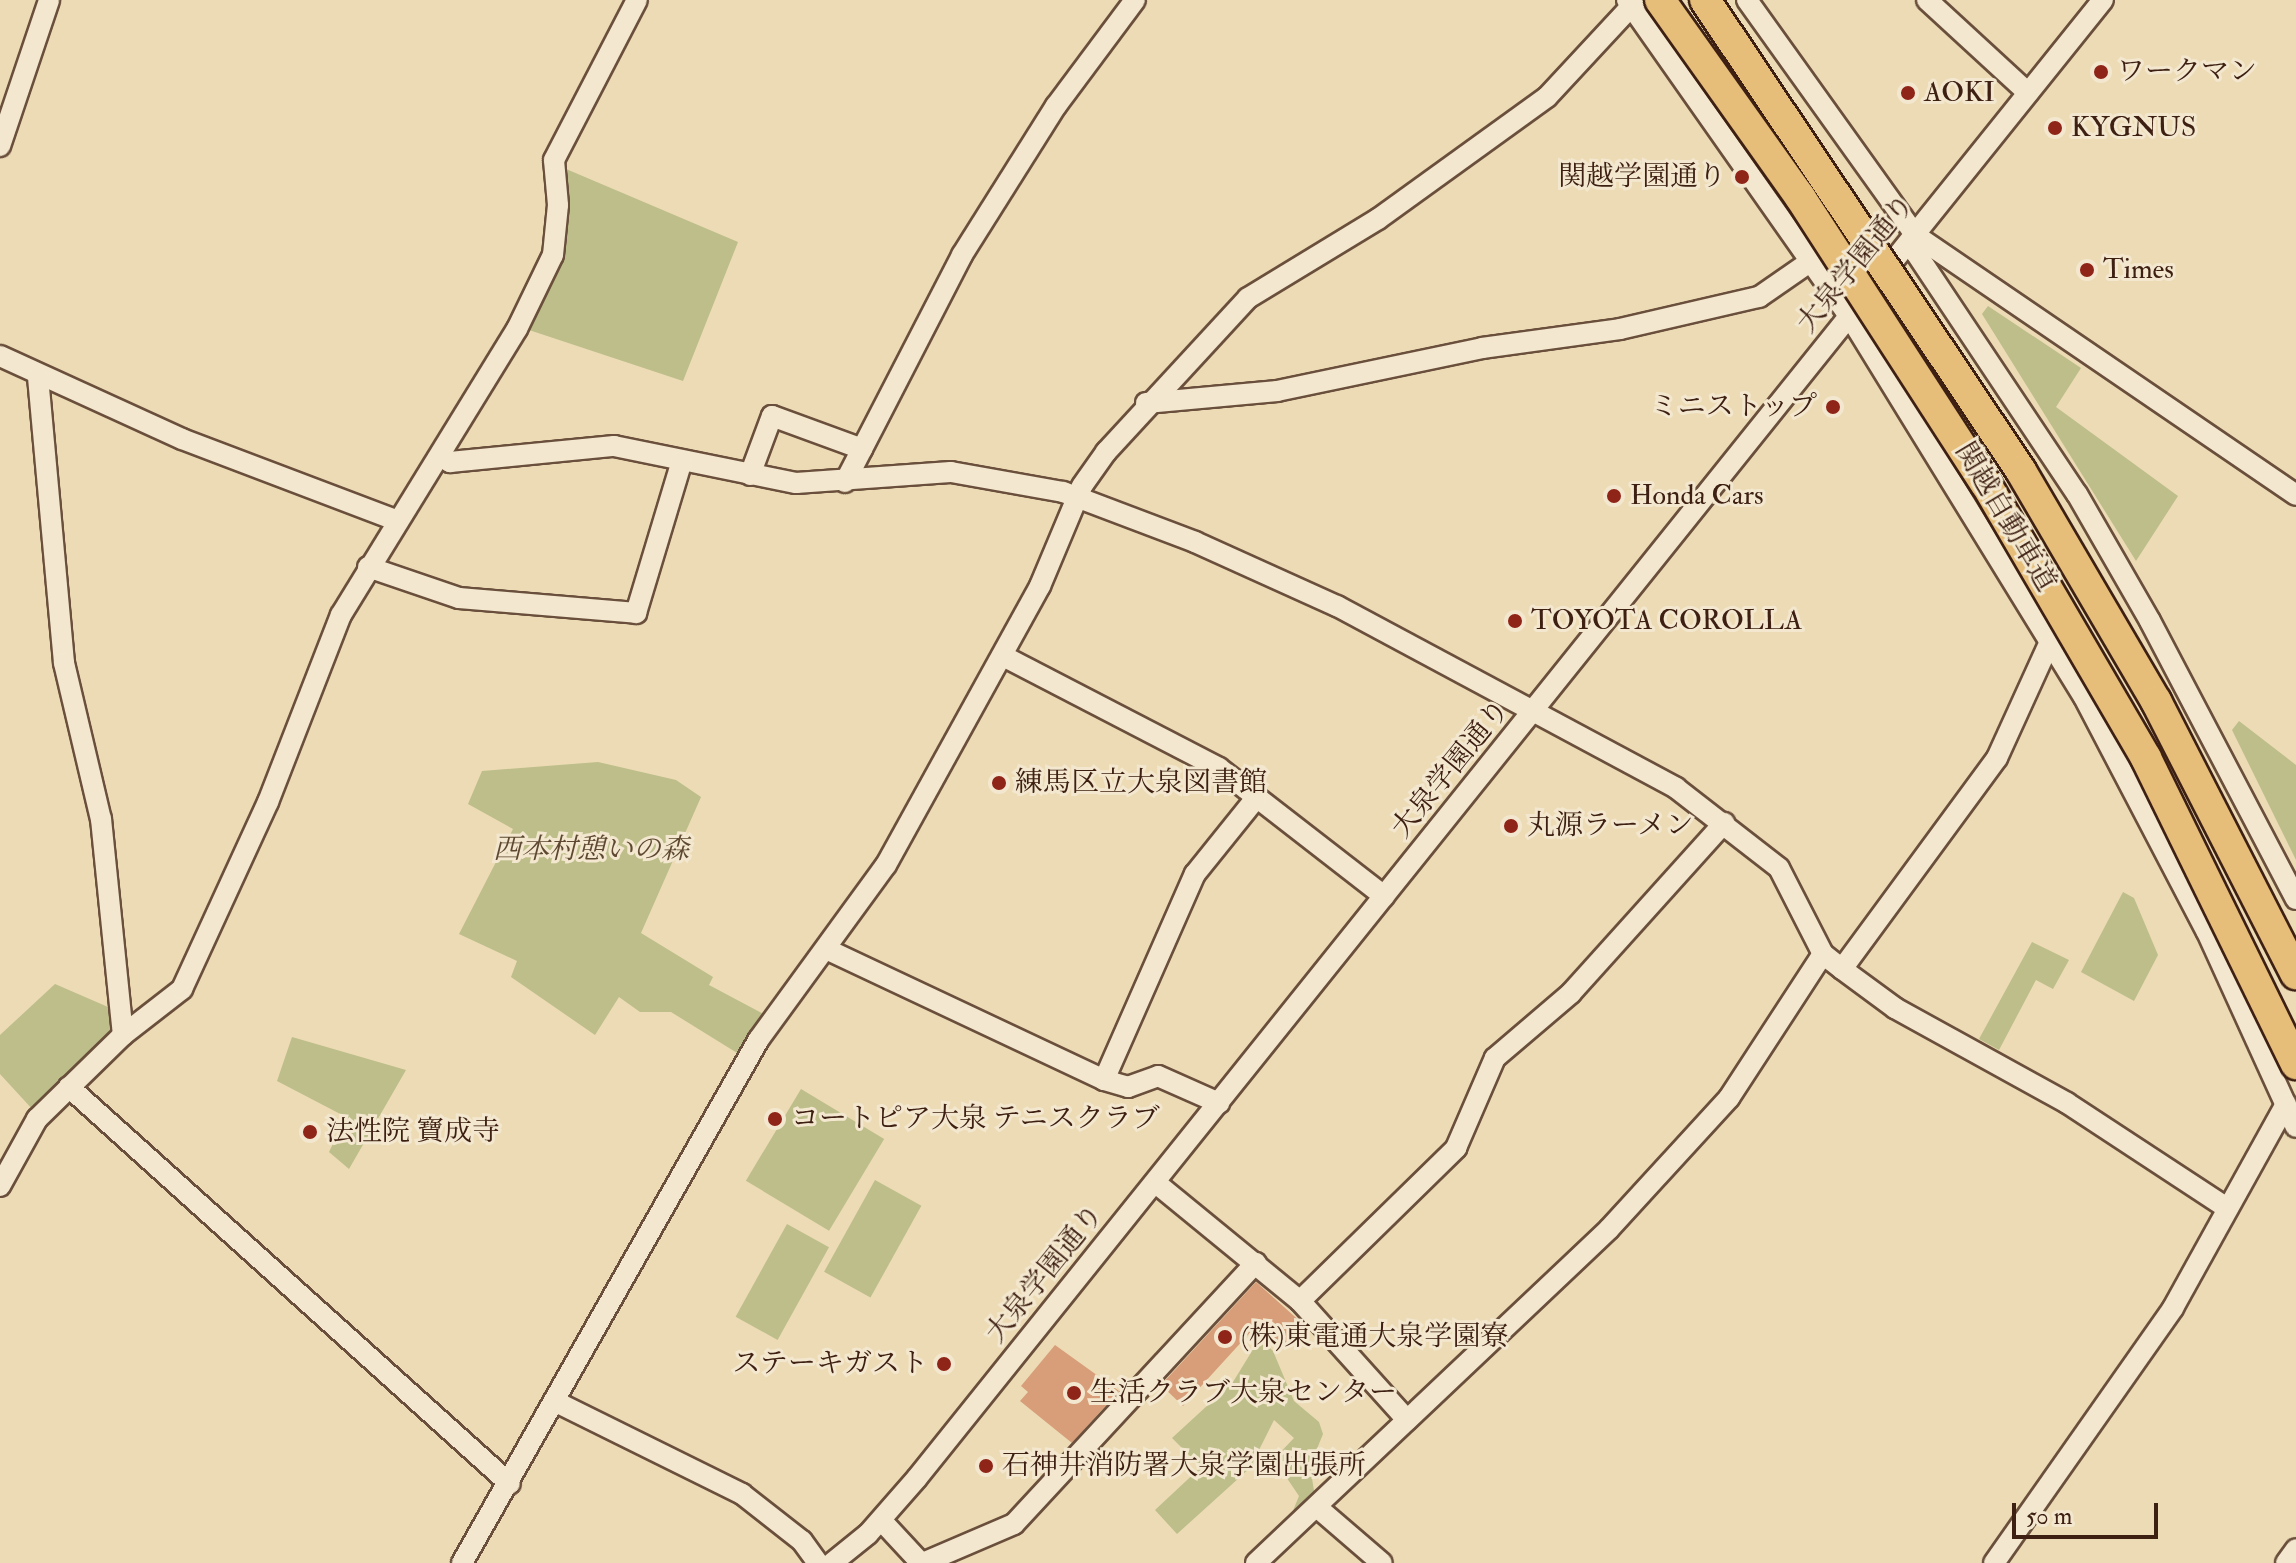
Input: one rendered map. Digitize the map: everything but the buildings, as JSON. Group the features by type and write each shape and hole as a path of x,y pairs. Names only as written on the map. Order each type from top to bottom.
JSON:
{"highway":[{"name":"関越自動車道","path":"1705,0 2028,484 2171,727 2296,974"},
{"name":"関越自動車道","path":"1639,1 1800,197 1986,484 2146,758 2296,1064"}],"street":[{"path":"0,146 49,0"},
{"path":"0,1186 37,1119 123,1035 182,989 268,802 341,615 395,520 441,456 553,255 558,205 554,160 637,0"},
{"path":"845,482 962,255 1056,106 1135,0"},
{"path":"1747,0 1915,235 2296,495"},
{"path":"1927,0 2028,93"},
{"name":"大泉学園通り","path":"832,1563 881,1520 1156,1183 2103,0"},
{"path":"462,1563 510,1484 759,1039 886,865 943,754 1003,656 1077,496 1146,403 1248,298 1378,219 1547,97 1639,1 1850,317 2118,762 2207,932 2296,1127"},
{"path":"1915,235 1916,253 2077,494 2202,715 2296,899"},
{"path":"1146,403 1277,391 1491,346 1605,333 1759,297 1811,261"},
{"path":"1955,308 1960,289 1978,279"},
{"path":"0,356 38,377 395,520"},
{"path":"38,377 64,663 101,819 123,1035"},
{"path":"750,475 772,416 862,449"},
{"path":"441,456 450,462 614,446 796,483 845,482 951,472 1077,496 1337,606 1676,788 1779,868 1823,954 1842,969 1895,1008 2067,1103 2224,1206"},
{"path":"368,567 459,598 636,613 682,461"},
{"path":"1842,969 1997,758 2049,644"},
{"path":"1003,656 1219,768 1384,896"},
{"path":"2118,762 2202,715"},
{"path":"1104,1080 1195,874 1256,798"},
{"path":"1300,1301 1456,1148 1495,1058 1571,993 1724,823"},
{"path":"826,949 1104,1080 1128,1087 1158,1076 1219,1103"},
{"path":"1256,1563 1318,1508 1609,1229 1729,1098 1823,954"},
{"path":"69,1087 510,1484"},
{"path":"1994,1563 2173,1308 2224,1206 2286,1104"},
{"path":"1156,1183 1300,1301 1407,1420"},
{"path":"881,1520 922,1563 1014,1524 1256,1263"},
{"path":"554,1401 742,1494 802,1541 818,1563"},
{"path":"1318,1508 1382,1563"},
{"path":"2286,1563 2296,1549"}],"green space":[{"path":"559,166 738,242 683,381 529,330 561,254"},
{"path":"1988,306 2081,368 2056,407 2178,496 2136,561 1982,314"},
{"path":"2239,721 2296,765 2296,860 2232,730"},
{"name":"西本村憩いの森","path":"598,762 676,780 701,797 641,933 713,977 709,985 769,1017 742,1056 671,1012 640,1012 619,997 595,1035 511,977 517,961 459,934 513,829 468,804 482,771"},
{"path":"2123,892 2134,898 2158,955 2134,1001 2081,972"},
{"path":"2032,942 2069,960 2053,989 2036,980 1999,1050 1979,1039"},
{"path":"55,984 108,1007 112,1037 34,1111 0,1074 0,1035"},
{"path":"292,1037 406,1070 349,1169 329,1152 346,1117 277,1081"},
{"path":"801,1089 884,1139 829,1231 746,1181"},
{"path":"875,1180 921,1206 870,1298 824,1272"},
{"path":"787,1224 829,1247 778,1340 736,1317"},
{"path":"1260,1338 1273,1351 1294,1401 1319,1422 1323,1434 1310,1466 1315,1497 1288,1523 1299,1496 1274,1459 1294,1438 1274,1420 1250,1468 1177,1534 1155,1510 1201,1467 1172,1438 1233,1382"}],"place":[{"name":"ワークマン","path":"2101,72"},
{"name":"AOKI","path":"1908,93"},
{"name":"KYGNUS","path":"2055,128"},
{"name":"関越学園通り","path":"1742,177"},
{"name":"Times","path":"2087,270"},
{"name":"ミニストップ","path":"1833,407"},
{"name":"Honda Cars","path":"1614,496"},
{"name":"TOYOTA COROLLA","path":"1515,621"},
{"name":"練馬区立大泉図書館","path":"999,783"},
{"name":"丸源ラーメン","path":"1511,826"},
{"name":"コートピア大泉 テニスクラブ","path":"775,1119"},
{"name":"法性院 寶成寺","path":"310,1132"},
{"name":"(株)東電通大泉学園寮","path":"1225,1337"},
{"name":"ステーキガスト","path":"944,1364"},
{"name":"生活クラブ大泉センター","path":"1074,1393"},
{"name":"石神井消防署大泉学園出張所","path":"986,1466"}]}
